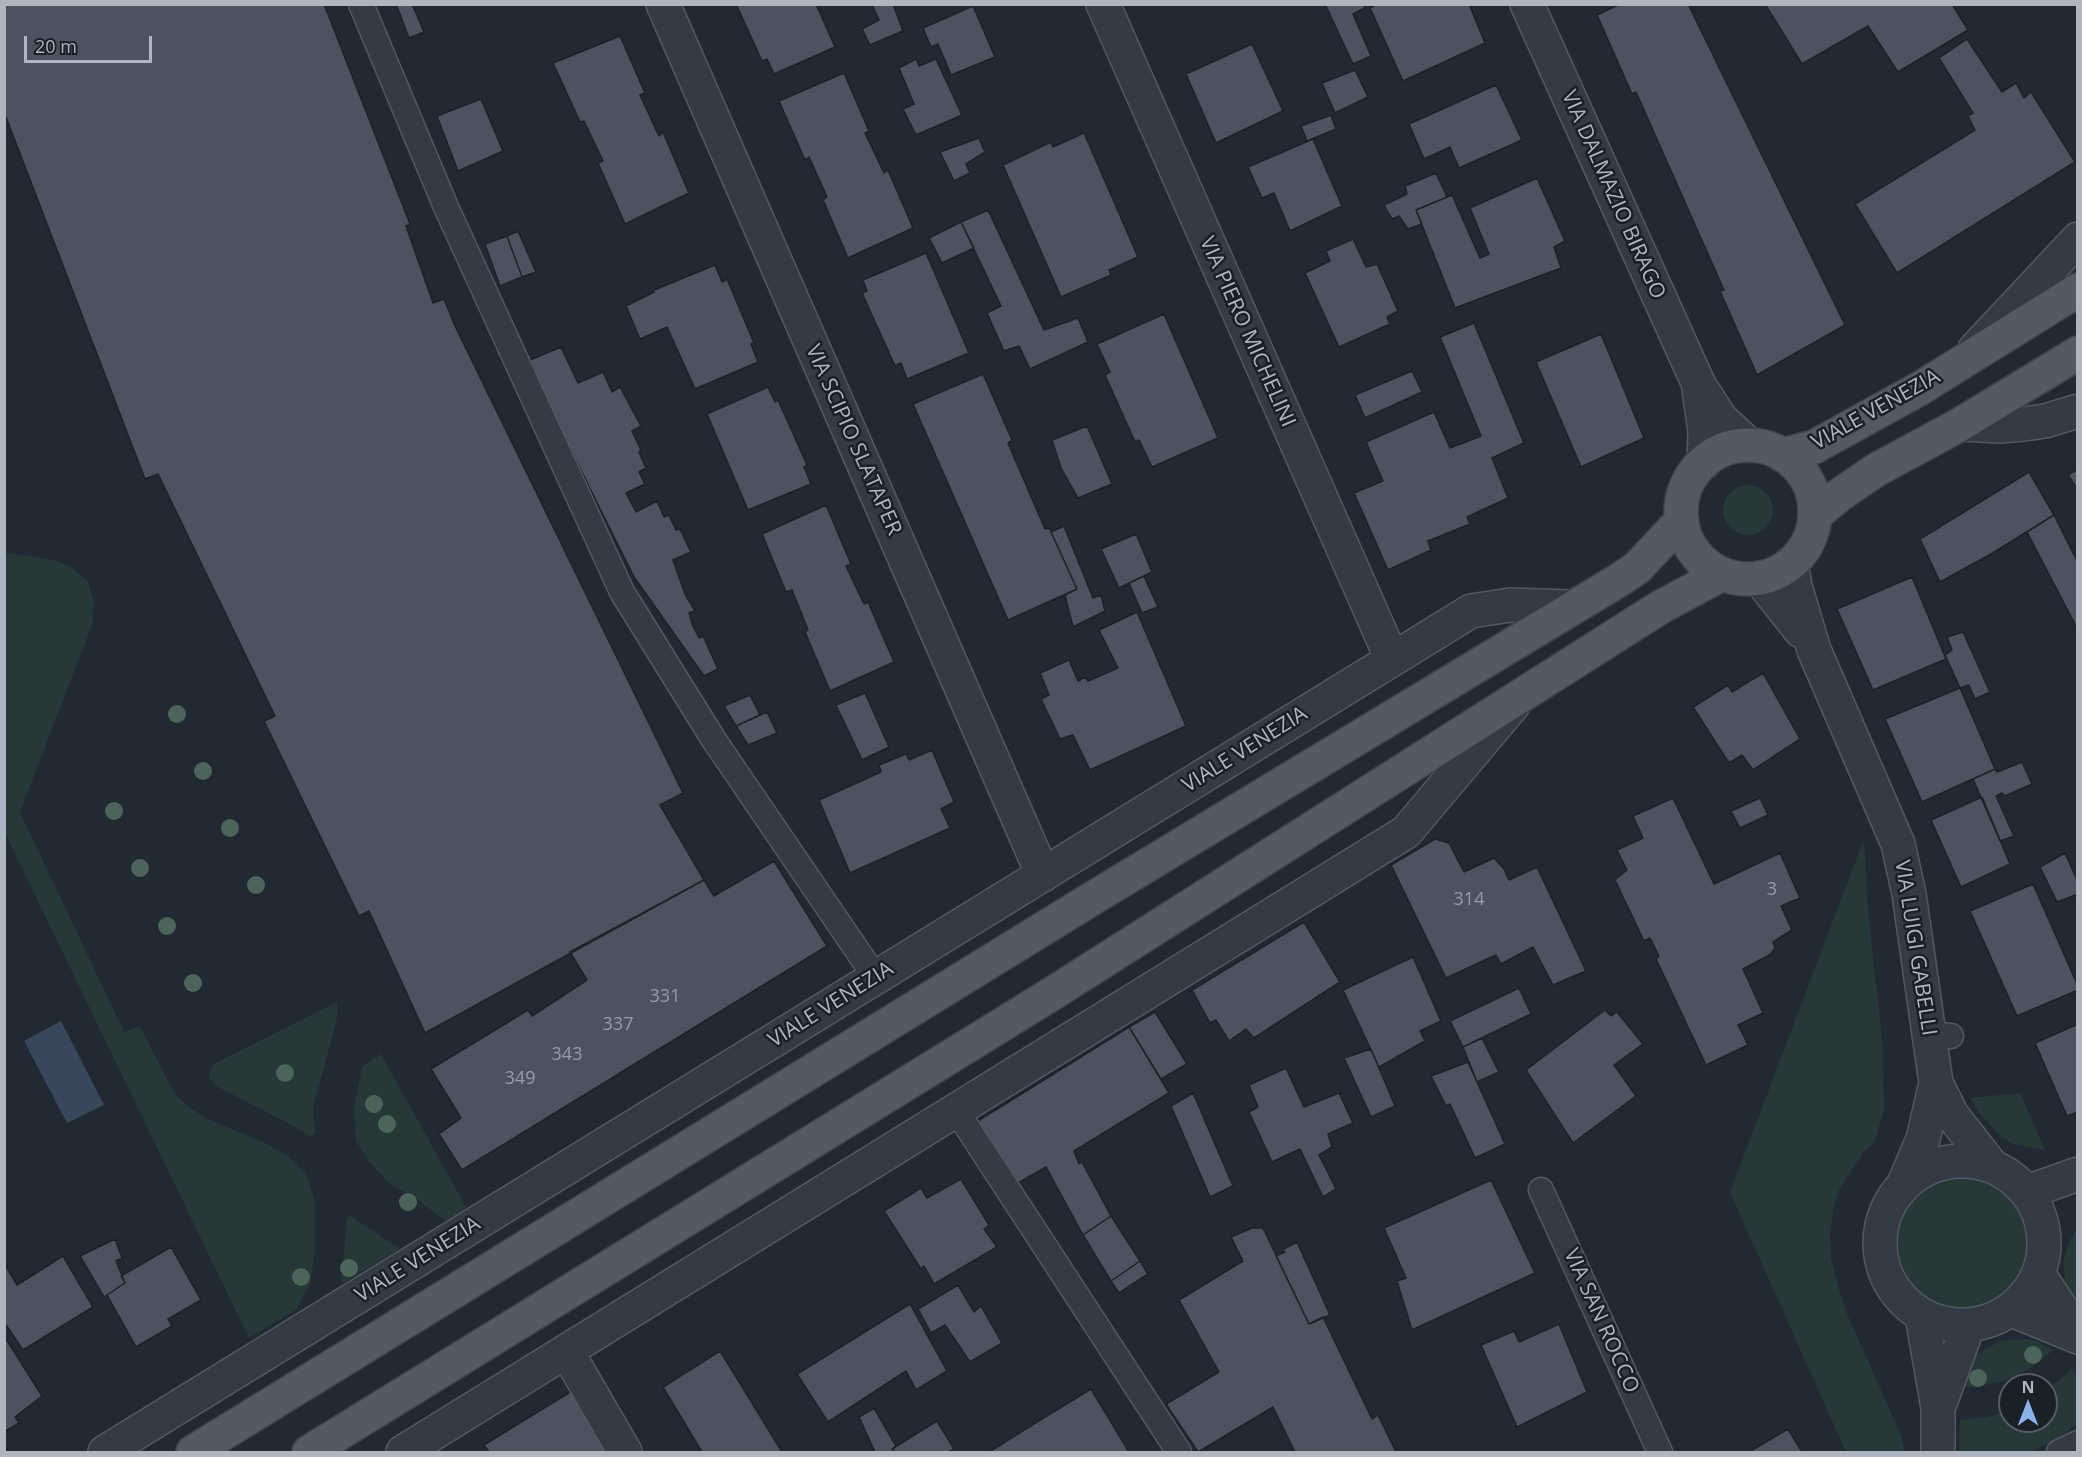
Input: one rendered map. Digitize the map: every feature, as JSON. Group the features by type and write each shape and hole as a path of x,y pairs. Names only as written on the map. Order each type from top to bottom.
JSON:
{"main road":[{"name":"VIALE VENEZIA","path":"1782,454 1814,447 1919,389 2078,290"},
{"path":"1815,514 1838,495 1876,470 1960,424 2078,353"},
{"name":"VIALE VENEZIA","path":"1749,445 1782,454 1794,464 1813,493 1815,514 1810,537 1800,555 1772,575 1738,578 1722,574 1700,558 1689,544 1682,519 1684,494 1695,472 1704,462 1729,448 1749,445"},
{"path":"194,1452 1072,910 1637,567 1682,519"},
{"path":"309,1452 1050,995 1659,608 1722,574"}],"street":[{"name":"VIA SCIPIO SLATAPER","path":"663,4 1043,875"},
{"name":"VIA PIERO MICHELINI","path":"1102,4 1392,659"},
{"name":"VIA DALMAZIO BIRAGO","path":"1527,4 1699,385 1721,419 1749,445"},
{"name":"VIALE VENEZIA","path":"1966,358 2078,238"},
{"name":"VIA DALMAZIO BIRAGO","path":"1699,385 1704,418 1704,462"},
{"path":"1960,424 1999,426 2024,424 2045,421 2078,411"},
{"name":"VIA LUIGI GABELLI","path":"1791,563 1795,586 1814,650 1898,844 1940,1035 1936,1083 1923,1139 1904,1184"},
{"name":"VIA LUIGI GABELLI","path":"1758,578 1787,612 1814,650"},
{"name":"VIALE VENEZIA","path":"105,1452 1471,611 1510,605 1571,607"},
{"path":"403,1452 1406,832 1521,695"},
{"name":"VIA LUIGI GABELLI","path":"1936,1083 1952,1115 1990,1166"},
{"path":"1969,1161 1990,1166 2012,1178 2033,1201 2044,1232 2045,1254 2039,1275 2027,1295 2012,1310 1992,1321 1968,1326 1944,1324 1922,1316 1901,1300 1887,1279 1880,1254 1880,1229 1888,1204 1904,1184 1925,1169 1946,1162 1969,1161"},
{"path":"2033,1201 2078,1175"},
{"path":"2039,1275 2078,1335"},
{"path":"2012,1310 2078,1335"},
{"path":"1922,1316 1938,1408 1938,1452"},
{"path":"1938,1408 1968,1326"},
{"path":"567,1352 625,1452"}],"lane":[{"path":"361,4 446,207 622,592 714,740 876,978"},
{"path":"956,1110 1179,1452"},
{"name":"VIA SAN ROCCO","path":"1541,1190 1660,1452"},
{"path":"2059,1452 2078,1443"}],"shaded area":[{"path":"1748,485 1757,487 1768,496 1773,510 1771,519 1762,530 1748,535 1739,533 1728,524 1723,510 1725,501 1734,490"},
{"path":"5,553 54,560 71,567 87,580 94,602 92,625 20,812 124,1032 140,1026 173,1091 186,1105 207,1119 261,1141 289,1157 307,1175 315,1202 315,1254 310,1284 296,1310 249,1338 5,833"},
{"path":"1864,839 1869,921 1883,1046 1884,1110 1875,1141 1863,1153 1839,1190 1833,1211 1830,1236 1831,1259 1848,1316 1901,1435 1905,1452 1846,1452 1730,1192"},
{"path":"337,1002 336,1023 313,1108 316,1133 311,1137 216,1086 210,1079 209,1072 214,1064"},
{"path":"381,1054 467,1209 446,1221 415,1198 390,1184 370,1163 356,1141 354,1108 362,1067"},
{"path":"2020,1093 2045,1150 2013,1144 2001,1137 1978,1111 1970,1098"},
{"path":"1962,1171 1976,1172 1990,1177 2013,1192 2028,1215 2033,1229 2033,1257 2028,1271 2013,1294 1990,1309 1976,1314 1962,1315 1948,1314 1934,1309 1911,1294 1896,1271 1891,1257 1890,1243 1891,1229 1896,1215 1911,1192 1934,1177 1948,1172"},
{"path":"351,1216 400,1249 341,1284 347,1218"},
{"path":"2076,1230 2078,1234 2077,1313 2067,1293 2063,1263 2070,1240"},
{"path":"2026,1339 2039,1342 2053,1350 2033,1367 2021,1373 1998,1373 1998,1382 1961,1387 1969,1363 1978,1354 2000,1341"},
{"path":"2072,1369 2077,1375 2077,1423 2065,1434 2031,1452 1959,1452 1960,1420 1989,1417 1998,1414 1998,1433 2058,1433 2058,1381"}],"water":[{"path":"61,1021 104,1105 67,1123 24,1041"}],"building":[{"path":"4,4 324,4 410,224 406,226 433,303 444,299 455,326 683,793 660,805 704,880 425,1033 369,911 359,916 264,721 275,716 158,474 145,479 4,112"},
{"path":"396,4 412,4 424,32 409,38"},
{"path":"736,4 816,4 835,47 774,74 767,59 762,61"},
{"path":"872,4 893,4 903,31 870,45 862,29 879,20"},
{"path":"1325,4 1363,4 1365,8 1353,14 1371,56 1353,64"},
{"path":"1377,4 1469,4 1485,43 1403,81 1370,8"},
{"path":"1620,4 1688,4 1845,325 1757,375 1720,291 1724,290 1636,92 1632,94 1597,15"},
{"path":"1765,4 1952,4 1968,30 1898,72 1868,26 1802,64"},
{"path":"973,6 995,57 951,75 938,44 931,47 923,28"},
{"path":"620,36 645,93 640,95 659,136 663,132 689,193 625,224 598,163 603,161 584,121 580,122 553,63"},
{"path":"1967,39 2002,92 2016,83 2024,98 2031,92 2075,162 1897,273 1855,204 1975,130 1968,116 1973,113 1939,58"},
{"path":"1252,44 1283,111 1216,143 1186,74"},
{"path":"916,59 919,66 936,59 962,115 916,135 903,109 914,104 899,68"},
{"path":"1355,70 1368,97 1335,113 1322,83"},
{"path":"844,73 869,131 865,133 884,173 888,170 913,228 848,258 823,200 827,197 809,157 805,160 779,101"},
{"path":"1496,85 1522,140 1459,168 1450,147 1424,159 1409,124"},
{"path":"481,99 503,151 458,171 437,116"},
{"path":"1331,115 1336,129 1307,141 1301,126"},
{"path":"1084,133 1138,257 1109,270 1111,275 1061,297 1003,165 1051,142 1053,147"},
{"path":"979,138 985,152 966,164 970,173 954,181 940,152"},
{"path":"1313,139 1342,206 1290,231 1274,193 1262,198 1248,167"},
{"path":"1436,173 1447,197 1416,210 1422,224 1408,229 1399,216 1392,219 1384,205 1407,194 1405,186"},
{"path":"1537,178 1565,241 1554,247 1561,268 1455,308 1416,210 1452,195 1480,258 1489,254 1470,208"},
{"path":"988,210 1044,330 1078,318 1088,342 1030,369 1019,346 1004,351 987,313 1001,306 961,222"},
{"path":"961,222 974,248 942,263 929,238"},
{"path":"518,231 536,272 522,277 507,236"},
{"path":"507,236 522,277 500,286 485,244"},
{"path":"1353,239 1366,267 1377,264 1398,311 1387,317 1390,324 1339,347 1305,273 1330,261 1326,251"},
{"path":"926,253 969,353 907,379 901,363 895,366 862,293 867,291 863,280"},
{"path":"715,265 722,282 727,279 754,343 751,344 758,362 695,389 667,327 640,339 626,306 654,290"},
{"path":"1164,314 1218,438 1152,467 1139,440 1135,442 1105,375 1110,372 1097,344"},
{"path":"1474,323 1524,443 1492,458 1508,498 1467,517 1470,524 1428,541 1431,550 1388,570 1354,493 1383,481 1366,442 1434,412 1450,448 1481,436 1440,337"},
{"path":"1601,334 1644,438 1581,467 1536,362"},
{"path":"561,347 578,383 603,372 612,392 620,387 641,426 632,431 646,468 639,472 645,484 626,493 636,512 657,501 664,517 669,515 676,530 680,529 691,552 673,560 685,594 695,611 689,613 693,626 699,638 703,636 718,669 704,676 634,577 545,398 530,360"},
{"path":"1412,371 1422,392 1365,418 1355,395"},
{"path":"983,374 1012,440 1008,443 1045,529 1049,528 1077,589 1008,620 913,404"},
{"path":"768,387 775,402 778,400 807,465 804,467 811,484 748,510 707,414"},
{"path":"1087,426 1112,484 1078,498 1061,468 1052,440"},
{"path":"2078,469 2078,490 2068,475"},
{"path":"2029,472 2054,515 1940,582 1920,539"},
{"path":"826,505 851,564 846,566 864,604 868,602 894,662 830,691 805,632 808,630 792,590 786,592 762,534"},
{"path":"2054,515 2078,563 2078,630 2027,532"},
{"path":"1064,526 1093,598 1101,595 1105,611 1073,627 1065,595 1077,589 1051,532"},
{"path":"1136,534 1152,572 1119,588 1101,549"},
{"path":"1144,576 1158,607 1142,613 1129,583"},
{"path":"1912,577 1946,659 1873,690 1837,609"},
{"path":"1137,612 1186,726 1090,770 1073,735 1060,739 1041,699 1049,695 1040,673 1069,660 1078,681 1085,677 1088,681 1118,668 1099,630"},
{"path":"1963,632 1990,692 1975,699 1969,685 1960,688 1945,655 1952,650 1947,637"},
{"path":"1763,673 1800,739 1753,770 1742,755 1729,763 1693,707 1728,685 1732,692"},
{"path":"1960,688 1995,769 1922,802 1885,719"},
{"path":"865,693 889,747 862,760 836,705"},
{"path":"750,695 760,715 736,726 724,706"},
{"path":"767,712 777,733 748,745 736,726"},
{"path":"932,750 954,802 941,809 950,828 850,873 819,800 881,772 879,765 906,754 909,760"},
{"path":"2022,762 2032,784 2005,796 2002,793 1996,796 2014,836 2000,841 1973,779 1995,769 1997,772"},
{"path":"1982,797 2010,864 1961,887 1931,820"},
{"path":"1673,798 1714,884 1780,853 1800,898 1781,906 1792,930 1773,942 1775,948 1771,954 1743,969 1763,1013 1738,1025 1748,1045 1706,1065 1656,959 1659,956 1650,938 1644,941 1615,880 1627,870 1617,850 1643,838 1633,816"},
{"path":"1760,798 1768,815 1740,828 1731,811"},
{"path":"1435,839 1449,843 1464,872 1494,858 1504,869 1509,880 1537,867 1586,971 1553,985 1533,947 1501,964 1496,955 1446,978 1391,865"},
{"path":"2065,853 2078,882 2078,894 2057,902 2040,867"},
{"path":"774,861 827,946 462,1170 439,1134 461,1118 431,1069 528,1010 532,1016 587,980 570,952 704,880 714,896"},
{"path":"2033,884 2078,990 2017,1016 1970,911"},
{"path":"1304,922 1340,982 1254,1038 1246,1029 1229,1041 1216,1020 1210,1023 1192,990"},
{"path":"1413,957 1441,1021 1420,1031 1425,1041 1379,1067 1343,990"},
{"path":"1519,988 1531,1014 1463,1047 1450,1021"},
{"path":"1605,1010 1611,1016 1617,1012 1643,1044 1614,1065 1636,1096 1573,1143 1526,1070"},
{"path":"1155,1012 1187,1064 1161,1079 1129,1027"},
{"path":"2078,1024 2078,1112 2067,1116 2035,1043"},
{"path":"1129,1027 1169,1093 1074,1151 1079,1164 1082,1162 1111,1216 1083,1235 1046,1167 1011,1187 973,1124"},
{"path":"1482,1038 1499,1072 1477,1082 1463,1047"},
{"path":"1371,1049 1395,1106 1371,1117 1344,1058"},
{"path":"1468,1062 1505,1144 1475,1158 1450,1104 1446,1106 1431,1076"},
{"path":"1286,1068 1304,1107 1339,1093 1353,1123 1328,1134 1332,1147 1319,1155 1336,1189 1323,1197 1300,1149 1272,1162 1249,1112 1258,1107 1249,1085"},
{"path":"1193,1093 1233,1186 1210,1197 1171,1106"},
{"path":"961,1179 989,1225 984,1229 997,1247 934,1284 924,1266 921,1269 884,1211 921,1188 927,1198"},
{"path":"1491,1180 1535,1273 1412,1330 1397,1281 1406,1278 1384,1228"},
{"path":"1111,1216 1140,1261 1111,1281 1083,1235"},
{"path":"1252,1228 1263,1228 1309,1324 1323,1317 1372,1419 1378,1415 1396,1452 1295,1452 1273,1407 1198,1452 1166,1404 1219,1372 1179,1300 1243,1261 1231,1237"},
{"path":"115,1239 122,1258 116,1261 125,1283 104,1297 80,1256"},
{"path":"1297,1242 1330,1315 1309,1324 1276,1256"},
{"path":"171,1247 201,1300 168,1319 172,1326 136,1347 107,1295 125,1283 121,1276"},
{"path":"63,1256 93,1307 23,1350 4,1322 4,1263 17,1285"},
{"path":"1140,1261 1148,1274 1119,1293 1111,1281"},
{"path":"958,1285 974,1312 981,1306 1002,1343 970,1362 945,1325 931,1333 918,1309"},
{"path":"910,1304 947,1371 916,1390 906,1371 828,1422 797,1374"},
{"path":"1559,1324 1587,1392 1517,1427 1481,1345 1514,1331 1519,1342"},
{"path":"4,1336 42,1396 15,1417 19,1423 4,1432"},
{"path":"720,1351 782,1452 702,1452 663,1387"},
{"path":"575,1389 610,1452 489,1452 484,1445"},
{"path":"1091,1389 1129,1452 989,1452 1037,1422"},
{"path":"874,1408 896,1446 892,1449 895,1452 875,1452 859,1417"},
{"path":"937,1421 954,1449 948,1452 895,1452 892,1449"},
{"path":"1788,1429 1802,1452 1749,1452"}]}
